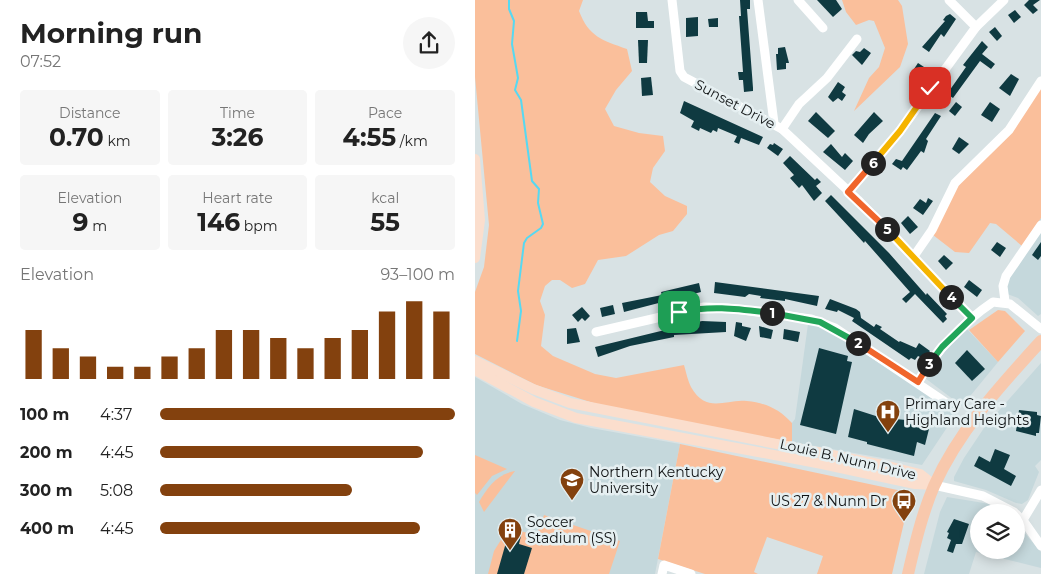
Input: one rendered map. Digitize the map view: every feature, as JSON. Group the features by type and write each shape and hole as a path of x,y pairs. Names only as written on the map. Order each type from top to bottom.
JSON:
{"highway":[{"path":"908,574 918,532 934,485 970,423 1041,341"}],"main road":[{"path":"475,159 480,220 475,258"},
{"name":"Louie B. Nunn Drive","path":"475,361 533,389 570,403 888,466 920,474 934,485"},
{"name":"Louie B. Nunn Drive","path":"475,370 534,402 576,418 821,464 915,484 934,485"}],"street":[{"name":"Sunset Drive","path":"672,0 679,71 684,77 773,123 781,129 858,200 972,318"},
{"path":"758,0 773,123"},
{"path":"799,0 823,28"},
{"path":"949,0 975,27"},
{"path":"848,192 900,131 975,27 1005,0"},
{"path":"781,129 799,104 827,78 857,39"},
{"path":"914,256 932,230 955,183 1005,134 1041,81"},
{"path":"1005,302 1003,286 1006,276 1041,226"},
{"path":"918,382 942,347 972,318 993,302 1005,302 1041,329"},
{"path":"596,332 704,307 727,308 803,318 835,328 918,382 947,404"},
{"path":"934,485 983,496 997,504"},
{"path":"1025,508 1041,490"},
{"path":"1025,525 1041,546"},
{"path":"663,570 691,574"}],"shaded area":[{"path":"475,0 583,0 579,11 587,27 603,40 627,49 632,71 616,90 605,109 614,126 639,133 663,136 665,151 653,168 650,182 665,196 687,206 687,214 673,231 659,235 626,256 598,260 585,284 572,288 560,280 552,280 545,286 540,301 545,315 541,346 553,356 595,374 616,378 684,365 691,387 697,396 704,401 717,403 747,401 760,403 772,408 792,423 792,442 616,410 536,385 475,354 475,292 484,267 489,225 475,77"},
{"path":"842,0 898,0 902,6 908,44 900,67 854,111 869,78 879,67 885,48 874,21 869,20 856,25 846,12"},
{"path":"1041,84 1041,218 1022,246 996,224 990,223 969,253 955,252 933,235 950,196"},
{"path":"1041,218 1041,314 1038,316 1018,298 999,291 1003,273"},
{"path":"998,310 1005,311 1025,331 998,362 969,330"},
{"path":"808,324 826,327 960,408 922,465 792,442 792,423 795,419"},
{"path":"966,328 998,362 962,406 925,378 939,355"},
{"path":"1041,363 1041,460 1035,466 1039,472 1028,500 1022,504 986,490 954,481 954,477 964,458 986,425"},
{"name":"Northern Kentucky University","path":"475,377 522,404 560,420 591,428 680,444 655,574 475,574"},
{"path":"680,444 902,491 907,495 909,501 892,574 817,574 823,556 767,537 754,572 758,574 705,574 658,559"},
{"path":"475,455 507,469 492,476 477,495 475,493"},
{"path":"515,471 484,512 479,502 485,492 498,478"},
{"path":"947,497 990,504 970,504 970,559 974,559 969,574 924,574 940,512"},
{"path":"544,515 620,541 609,574 488,574 494,551 509,527 536,536"},
{"path":"1025,533 1041,552 1041,568 1004,559 1025,559"}],"building":[{"path":"740,0 750,0 750,9 747,9 753,91 744,92 743,80 739,80 738,72 743,72 739,16 741,16"},
{"path":"817,0 836,0 842,9 833,17"},
{"path":"1029,0 1040,0 1033,5 1038,10 1033,14 1024,5"},
{"path":"1015,10 1021,17 1014,23 1008,15"},
{"path":"636,12 647,12 648,21 654,21 654,28 636,28"},
{"path":"950,14 956,19 944,37 941,34 929,52 922,47 945,21 943,20 946,16"},
{"path":"698,17 698,36 686,37 686,18"},
{"path":"718,18 718,27 709,27 708,19"},
{"path":"995,27 1002,36 997,41 989,32"},
{"path":"638,40 648,40 647,63 639,63"},
{"path":"982,41 988,47 982,54 995,64 991,69 980,61 953,98 947,94 966,67 963,65"},
{"path":"785,47 789,63 786,63 786,69 777,70 776,54 778,54 778,48"},
{"path":"864,48 871,53 862,65 852,55"},
{"path":"918,63 924,67 919,77 912,72"},
{"path":"1011,74 1019,79 1010,96 999,88"},
{"path":"651,77 653,95 642,96 641,78"},
{"path":"838,82 845,87 842,92 846,95 842,101 838,98 833,102 828,97"},
{"path":"684,101 763,137 759,145 741,138 739,144 734,142 737,136 718,128 717,132 713,130 711,133 700,128 699,131 691,127 694,121 680,113"},
{"path":"956,102 962,107 955,116 949,111"},
{"path":"990,102 1000,109 992,122 981,115"},
{"path":"816,112 835,131 828,138 808,121"},
{"path":"874,112 883,121 869,134 863,143 854,135"},
{"path":"935,113 941,116 926,139 928,141 924,153 921,151 907,170 903,167 901,170 892,164 896,159 902,161"},
{"path":"959,137 969,144 959,154 952,149"},
{"path":"774,143 783,149 778,156 767,148 770,144 773,145"},
{"path":"831,144 842,157 845,153 853,161 845,170 823,152"},
{"path":"790,156 815,180 817,178 821,182 816,186 822,193 814,201 802,185 799,188 790,178 794,175 783,163"},
{"path":"831,195 889,253 926,295 927,293 947,314 945,316 947,319 943,323 915,294 906,303 902,299 910,292 865,241 864,243 825,201"},
{"path":"928,198 933,201 923,215 913,208 920,199 926,203"},
{"path":"908,216 918,227 910,234 901,223"},
{"path":"997,242 1006,248 1000,257 991,250"},
{"path":"1041,242 1041,256 1038,260 1032,255"},
{"path":"944,255 953,263 946,270 938,261"},
{"path":"969,280 982,290 977,297 964,287"},
{"path":"715,282 819,296 817,306 785,299 785,301 760,298 761,296 749,294 745,297 714,293"},
{"path":"699,283 701,292 624,312 622,303 662,295 661,292"},
{"path":"830,299 856,309 860,312 861,318 874,327 876,324 882,327 880,329 899,342 916,348 919,343 930,351 924,359 918,356 915,360 911,358 909,360 852,321 854,318 838,310 837,312 825,309"},
{"path":"613,305 615,314 602,317 600,308"},
{"path":"582,307 590,316 585,321 582,318 578,322 572,315"},
{"path":"702,321 726,322 726,332 674,335 674,337 630,346 598,357 595,347"},
{"path":"736,322 751,328 746,341 734,336"},
{"path":"759,326 773,330 771,339 760,337"},
{"path":"576,328 580,342 567,344 567,329"},
{"path":"784,329 800,332 798,342 783,339"},
{"path":"819,348 848,356 847,361 852,362 836,434 800,425"},
{"path":"967,350 985,369 972,381 955,363"},
{"name":"Primary Care - Highland Heights","path":"854,409 882,418 907,420 906,423 929,429 925,445 917,442 914,456 848,437"},
{"path":"1019,410 1037,412 1037,415 1041,416 1039,433 1036,433 1036,436 1016,431"},
{"path":"995,449 1010,455 1004,469 1016,476 1011,486 974,466 979,456 990,462"},
{"path":"954,519 969,524 962,544 956,544 953,553 947,551 951,540 947,538 949,533 947,532"},
{"path":"509,532 521,536 519,544 532,548 524,574 497,574"}],"waterway":[{"path":"509,0 509,9 514,21 512,44 518,78 515,90 521,100 532,181 539,189 538,203 543,224 524,243 518,291 521,311 517,341"}],"place":[{"name":"Primary Care - Highland Heights","path":"888,433"},
{"name":"Northern Kentucky University","path":"572,501"},
{"name":"US 27 & Nunn Dr","path":"904,522"},
{"name":"Soccer Stadium (SS)","path":"510,551"}],"route":[{"path":"679,312 704,307 720,307 820,322 837,329 918,382 942,347 972,318 885,226 848,192 900,131 930,88"}]}
